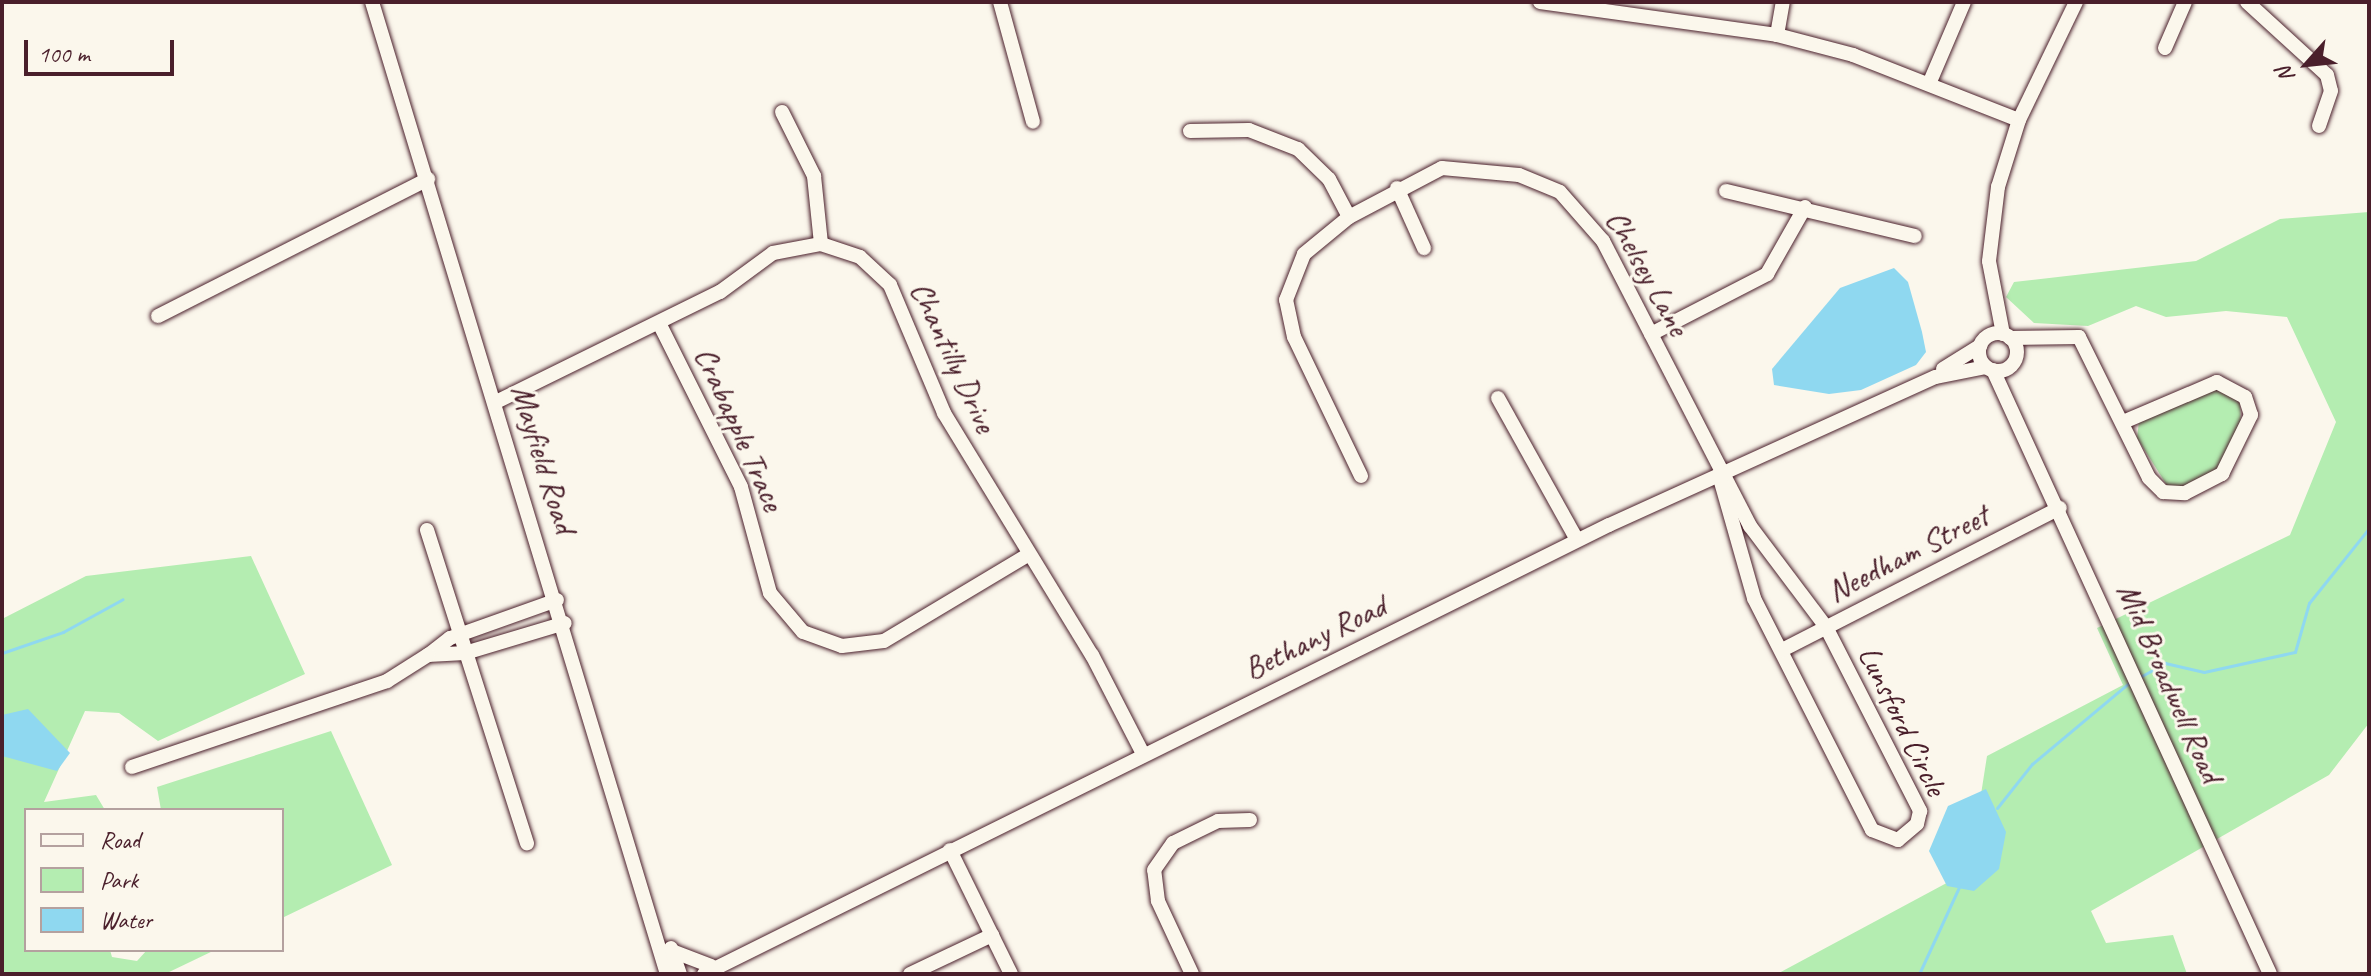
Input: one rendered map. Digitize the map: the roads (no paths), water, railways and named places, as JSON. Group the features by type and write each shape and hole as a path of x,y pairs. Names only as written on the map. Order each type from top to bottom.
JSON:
{"street":[{"name":"Mayfield Road","path":"372,2 565,623 659,933 667,974"},
{"path":"1000,2 1033,122"},
{"path":"1540,2 1572,4 1777,35 1929,84 2019,120"},
{"path":"1777,35 1783,2"},
{"path":"1929,84 1964,2"},
{"path":"2076,2 2019,120 1998,187 1991,292 1983,341 2007,336 2035,340 2079,337 2149,478 2175,494 2222,474 2251,415 2245,397 2217,382 2123,422"},
{"path":"2165,48 2185,2"},
{"path":"2247,2 2327,75 2331,91 2319,126"},
{"path":"782,112 814,176 821,244"},
{"path":"1190,131 1249,130 1298,149 1329,179 1349,217"},
{"name":"Chelsey Lane","path":"1361,476 1294,337 1286,300 1304,254 1349,217 1397,188 1463,165 1548,184 1595,229 1651,334 1719,475"},
{"path":"158,316 428,179"},
{"path":"1397,188 1424,248"},
{"path":"1726,191 1805,207 1915,236"},
{"path":"1651,334 1767,274 1805,207"},
{"name":"Chantilly Drive","path":"496,402 659,323 773,253 821,244 860,257 890,285 944,413 1026,556 1092,655 1143,754"},
{"path":"1991,292 2007,336"},
{"name":"Crabapple Trace","path":"659,323 741,487 770,593 803,632 842,646 884,641 1026,556"},
{"name":"Mid Broadwell Road","path":"2007,336 2015,359 2019,415"},
{"name":"Bethany Road","path":"1936,377 1989,368 2015,359 2035,340"},
{"name":"Mid Broadwell Road","path":"1983,341 1989,368 2019,415 2270,974"},
{"name":"Bethany Road","path":"715,969 1577,540 1936,377 1983,341"},
{"path":"1498,398 1577,540"},
{"name":"Lunsford Circle","path":"1719,475 1826,627 1920,811 1917,824 1898,840 1872,830 1782,650 1739,561 1719,475"},
{"name":"Needham Street","path":"1782,650 2060,508"},
{"path":"427,530 527,843"},
{"path":"132,767 387,681 460,634 557,600"},
{"path":"428,655 465,653 565,623"},
{"path":"1192,974 1158,901 1154,870 1173,843 1218,821 1250,820"},
{"path":"950,850 1011,974"},
{"name":"Mayfield Road","path":"659,933 672,950 680,974"},
{"path":"910,974 992,935"},
{"path":"672,950 715,969"}],"water":[{"path":"1894,268 1908,282 1922,332 1926,352 1916,365 1861,390 1829,394 1774,385 1772,369 1840,288"},
{"path":"28,709 70,753 57,771 2,756 2,715"},
{"path":"1986,789 2006,832 1999,869 1974,891 1947,886 1929,851 1948,806"}],"waterway":[{"path":"2140,677 2165,663 2204,672 2295,652 2309,603 2369,528"},
{"path":"2,653 63,632 123,599"},
{"path":"1997,808 2032,764 2129,683"},
{"path":"1919,974 1959,887"}]}
